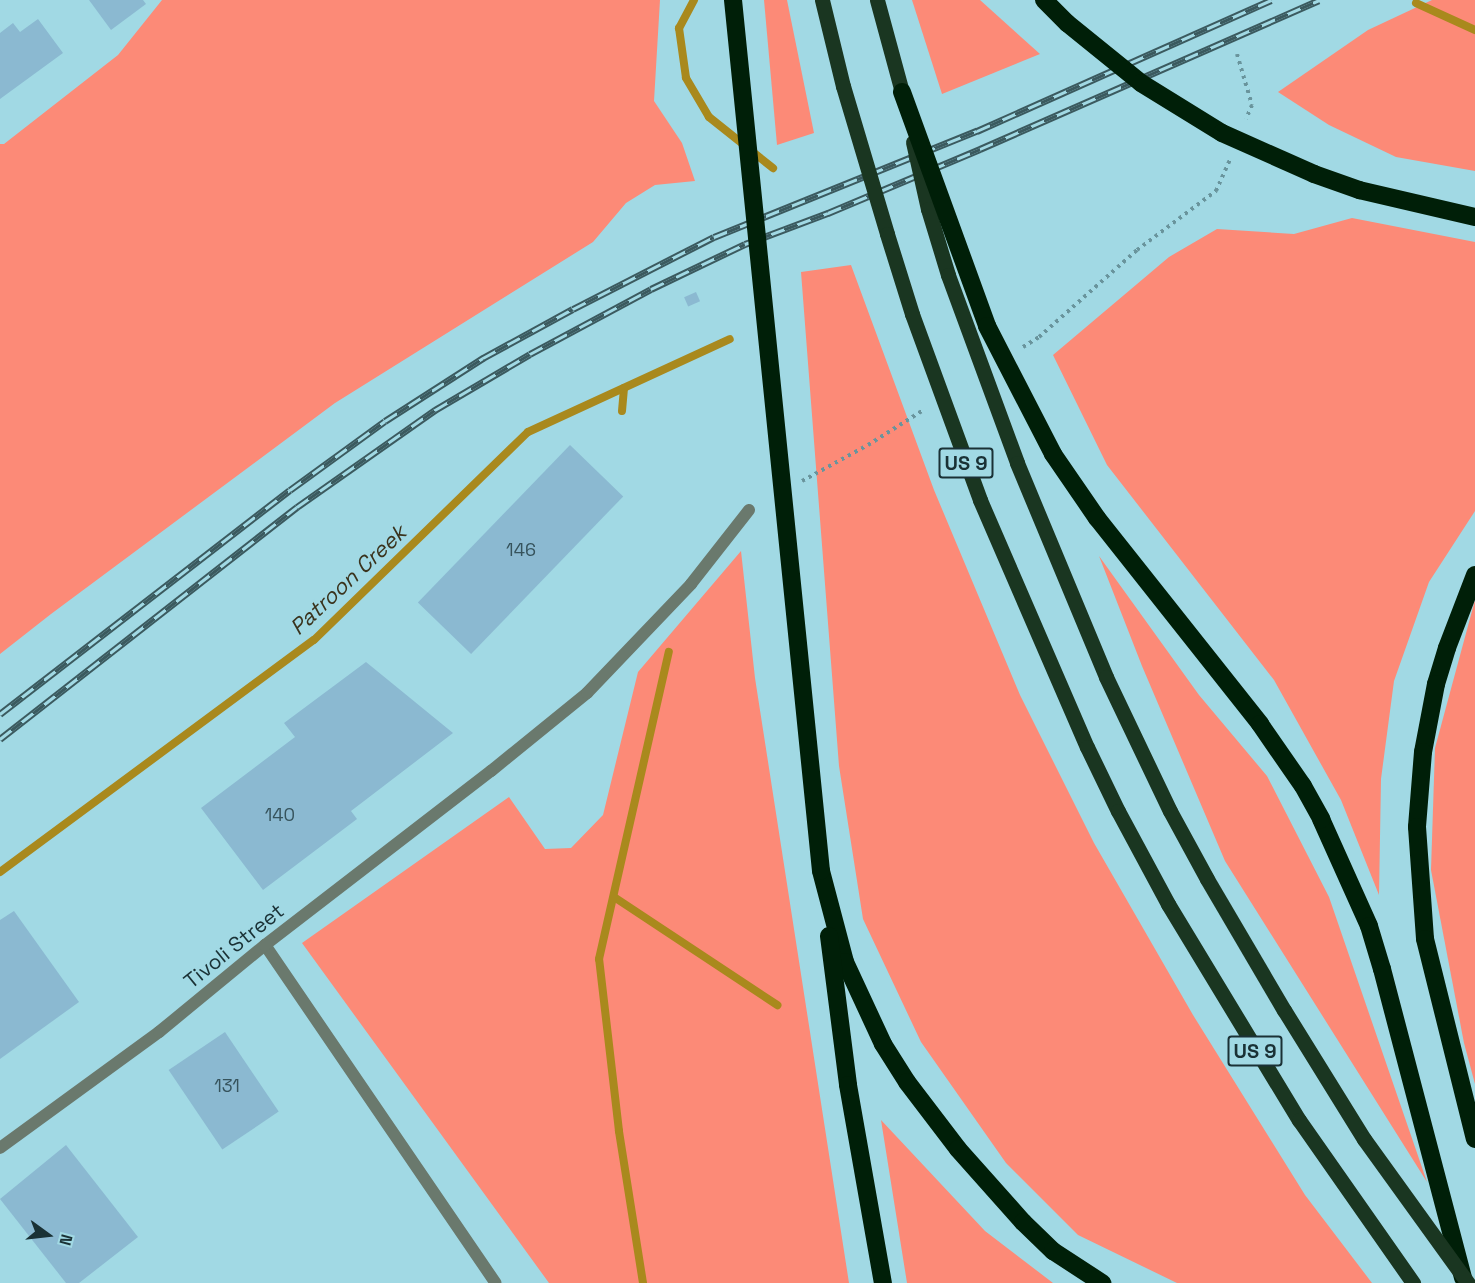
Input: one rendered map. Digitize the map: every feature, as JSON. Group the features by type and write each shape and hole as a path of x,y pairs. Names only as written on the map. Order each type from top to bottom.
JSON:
{"highway":[{"path":"733,0 821,872 846,1074 884,1283"},
{"path":"1044,0 1067,23 1141,83 1222,133 1304,170 1359,190 1475,217"},
{"path":"902,92 987,326 1053,454 1097,518 1260,724 1303,786 1321,819 1369,926 1466,1283"},
{"path":"1475,576 1436,684 1423,752 1417,827 1425,939 1475,1139"},
{"path":"821,872 845,963 883,1044 933,1118 991,1189 1023,1222 1053,1251 1102,1283"}],"main road":[{"name":"US 9","path":"822,0 843,86 912,314 980,500 1087,747 1168,904 1253,1047 1349,1194 1413,1283"},
{"name":"US 9","path":"877,0 902,92 928,209 945,264 1017,463 1106,677 1170,811 1278,1000 1364,1139 1466,1283"}],"street":[{"name":"Tivoli Street","path":"0,1148 159,1032 265,945 491,771 587,693 691,584 749,510"},
{"path":"265,945 496,1283"}],"path":[{"path":"1237,54 1252,105 1243,126"},
{"path":"1018,350 1039,337 1137,250 1216,191 1234,148"},
{"path":"798,483 868,445 928,407"}],"shaded area":[{"path":"162,0 660,0 654,101 682,143 695,181 655,185 626,203 593,242 335,403 0,654 0,144 4,144 118,55"},
{"path":"764,0 787,0 814,133 777,145"},
{"path":"912,0 980,0 1040,54 942,94"},
{"path":"1432,0 1475,0 1475,171 1396,157 1329,125 1278,92 1368,30"},
{"path":"1352,218 1475,242 1475,511 1429,582 1394,681 1381,779 1379,895 1341,800 1274,680 1107,465 1053,355 1169,257 1217,229 1294,234"},
{"path":"851,265 934,490 1020,695 1094,843 1193,1015 1305,1195 1372,1283 1177,1283 1078,1235 1006,1163 921,1042 863,919 839,766 801,272"},
{"path":"741,551 755,678 849,1283 549,1283 302,943 509,797 545,849 571,848 603,815 638,672"},
{"path":"1099,556 1199,695 1267,776 1329,897 1427,1182 1225,861 1142,666"},
{"path":"1475,600 1475,1084 1464,1043 1431,870 1435,748"},
{"path":"881,1120 985,1231 1053,1283 907,1283"}],"building":[{"path":"89,0 143,0 146,4 111,30"},
{"path":"38,19 63,53 0,99 0,33 13,23 20,32"},
{"path":"696,292 700,301 688,306 684,297"},
{"path":"570,445 623,496 471,654 418,603"},
{"path":"366,662 453,733 351,811 357,819 263,890 201,808 295,737 284,723"},
{"path":"14,911 79,1002 0,1059 0,920"},
{"path":"225,1032 279,1112 222,1150 169,1070"},
{"path":"66,1145 138,1237 79,1283 66,1283 0,1199"}],"waterway":[{"name":"Patroon Creek","path":"694,0 679,28 686,78 709,117 773,168"},
{"name":"Patroon Creek","path":"1416,3 1475,30"},
{"name":"Patroon Creek","path":"0,872 314,640 528,432 730,339"},
{"path":"622,411 624,388"},
{"path":"643,1283 619,1131 599,959 669,652"},
{"path":"614,897 777,1005"}],"railway":[{"path":"0,714 290,490 385,421 483,358 714,237 977,131 1271,0"},
{"path":"0,739 297,507 435,410 530,354 651,289 745,244 828,213 980,149 1319,0"}]}
